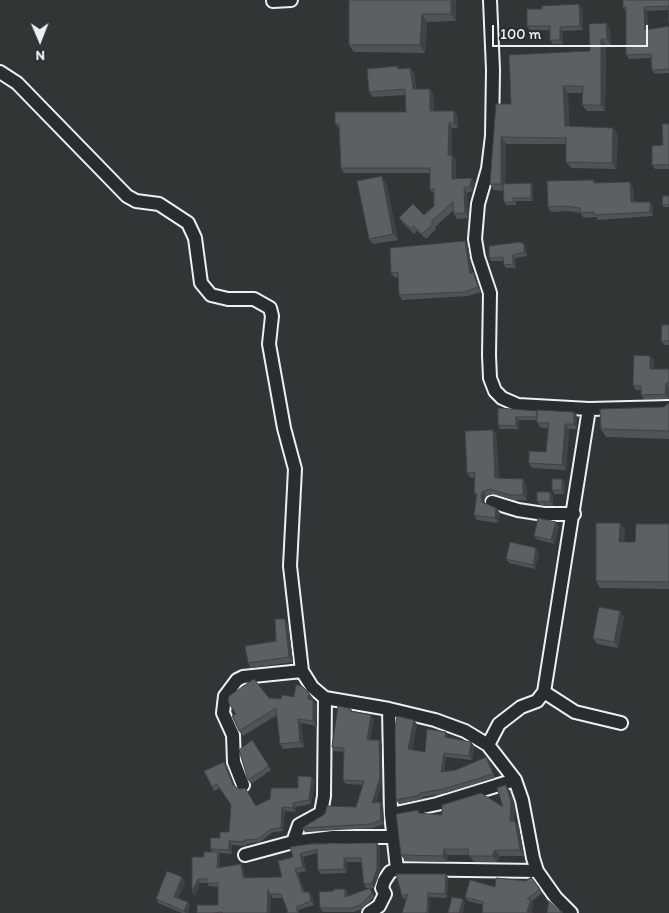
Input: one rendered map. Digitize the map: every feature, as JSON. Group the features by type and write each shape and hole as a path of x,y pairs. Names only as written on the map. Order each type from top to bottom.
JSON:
{"street":[{"path":"273,1 291,0"},
{"path":"490,0 493,70 492,136 488,169 478,204 475,231 478,257 490,293 490,378 495,391 510,403 589,409 669,406"},
{"path":"0,72 17,83 127,196 136,201 159,204 188,223 195,238 201,283 211,295 228,299 254,299 270,308 272,316 269,344 282,419 295,469 290,566 302,671 312,687 325,698 389,709 465,731 488,744 515,780 522,800 537,871 556,898 571,913"},
{"path":"488,744 499,724 521,707 537,701 544,692 574,514 589,409"},
{"path":"492,502 536,513 574,514"},
{"path":"243,785 234,762 233,735 223,713 225,696 237,680 243,677 302,671"},
{"path":"544,692 575,712 621,723"},
{"path":"293,842 299,825 319,816 323,804 325,698"},
{"path":"389,709 392,837 397,869"},
{"path":"391,814 437,804 515,780"},
{"path":"245,855 293,842 333,837 392,837"},
{"path":"369,913 379,906 385,894 382,888 384,881 390,872 397,869 537,871"}],"building":[{"path":"349,0 451,0 451,14 422,14 420,45 349,45"},
{"path":"623,0 669,0 669,23 668,6 644,7 645,30 669,26 669,69 652,70 651,54 626,55 626,7 623,7"},
{"path":"579,4 580,26 560,27 560,40 550,40 550,26 527,26 527,9 542,9 542,6"},
{"path":"606,23 607,39 601,39 601,105 582,105 583,86 563,86 565,126 613,128 612,163 566,162 566,138 501,137 501,184 490,184 496,104 511,104 509,55 590,51 589,24"},
{"path":"397,66 398,69 410,68 413,89 430,89 430,111 454,111 454,123 449,123 448,155 452,155 452,179 472,178 470,186 464,188 465,213 454,214 453,202 431,222 433,224 422,234 413,226 411,229 399,218 413,204 424,215 434,206 434,189 430,190 430,168 341,168 339,124 335,124 335,112 406,112 405,89 369,92 367,69"},
{"path":"662,124 669,124 669,165 652,165 652,146 663,145"},
{"path":"382,176 393,234 369,239 357,181"},
{"path":"593,180 594,183 630,182 631,202 650,202 650,212 594,215 594,212 580,213 580,208 565,206 548,207 547,181"},
{"path":"531,183 531,198 513,198 514,202 504,202 503,184"},
{"path":"663,196 669,196 669,205 662,205"},
{"path":"465,241 470,274 473,272 478,287 465,292 399,295 398,272 391,273 390,248"},
{"path":"520,242 524,244 524,252 513,255 513,264 504,265 503,257 489,258 489,246"},
{"path":"662,325 669,325 669,341 661,341"},
{"path":"634,355 650,356 650,369 669,369 669,383 666,383 665,394 641,395 641,386 633,385"},
{"path":"669,403 669,431 601,429 600,409 664,407"},
{"path":"498,408 537,411 537,417 516,417 516,426 498,425"},
{"path":"537,410 574,412 574,424 565,424 562,465 529,463 529,451 546,452 549,423 537,423"},
{"path":"493,430 495,478 523,479 523,495 510,495 490,489 483,491 481,495 482,502 496,508 495,518 474,515 477,493 474,493 475,472 467,473 465,431"},
{"path":"552,479 562,479 562,490 552,490"},
{"path":"537,492 550,492 550,502 537,501"},
{"path":"538,518 556,522 551,540 534,536"},
{"path":"596,523 620,523 619,542 635,542 636,524 669,524 669,582 596,581"},
{"path":"510,542 536,548 533,565 506,559"},
{"path":"599,607 620,611 614,642 593,638"},
{"path":"275,619 285,619 289,657 248,663 245,646 276,641"},
{"path":"254,679 269,698 281,699 282,695 294,697 296,685 302,686 309,693 308,699 313,700 313,721 298,719 300,742 280,744 276,708 239,731 232,716 236,714 228,702 229,696"},
{"path":"338,706 351,709 350,711 371,715 367,740 379,740 380,778 372,803 380,802 381,820 370,824 302,828 325,814 327,806 356,807 364,781 343,780 344,748 332,747"},
{"path":"397,716 414,720 408,749 425,752 427,729 446,732 445,737 471,742 469,756 444,753 441,772 456,770 486,757 493,774 443,789 396,800 395,729"},
{"path":"252,740 269,766 248,780 239,750"},
{"path":"224,762 233,785 239,789 245,788 256,806 270,799 271,788 298,788 298,776 312,777 309,800 293,803 293,808 282,807 281,828 271,829 258,839 244,840 244,842 229,841 229,850 211,849 210,838 220,838 220,832 229,832 231,805 217,784 212,787 204,771"},
{"path":"506,785 511,802 510,821 515,821 520,850 495,850 492,856 469,856 468,849 444,849 443,856 401,855 396,814 418,810 418,813 442,815 442,805 481,793 503,807 497,788"},
{"path":"318,843 315,844 377,843 377,868 372,884 364,884 361,858 344,858 344,869 318,870 317,849 300,854 303,867 295,869 303,892 309,892 311,901 296,907 298,913 286,913 288,912 281,894 270,894 268,889 267,913 197,913 197,905 218,905 218,883 206,883 207,879 198,879 192,892 192,857 204,857 204,852 218,852 217,868 241,864 243,878 282,877 278,861 293,857 290,847"},
{"path":"167,871 182,877 174,897 188,902 184,911 156,899"},
{"path":"396,874 446,874 445,894 428,893 426,913 402,913 408,894 402,896"},
{"path":"531,877 540,889 527,899 531,899 527,912 533,913 482,913 483,902 465,897 470,880 495,887 496,878 526,881"},
{"path":"370,888 372,893 360,905 351,908 320,908 319,892 345,889 345,897"},
{"path":"452,897 463,899 459,913 448,913"},
{"path":"549,901 562,913 547,913"}]}
